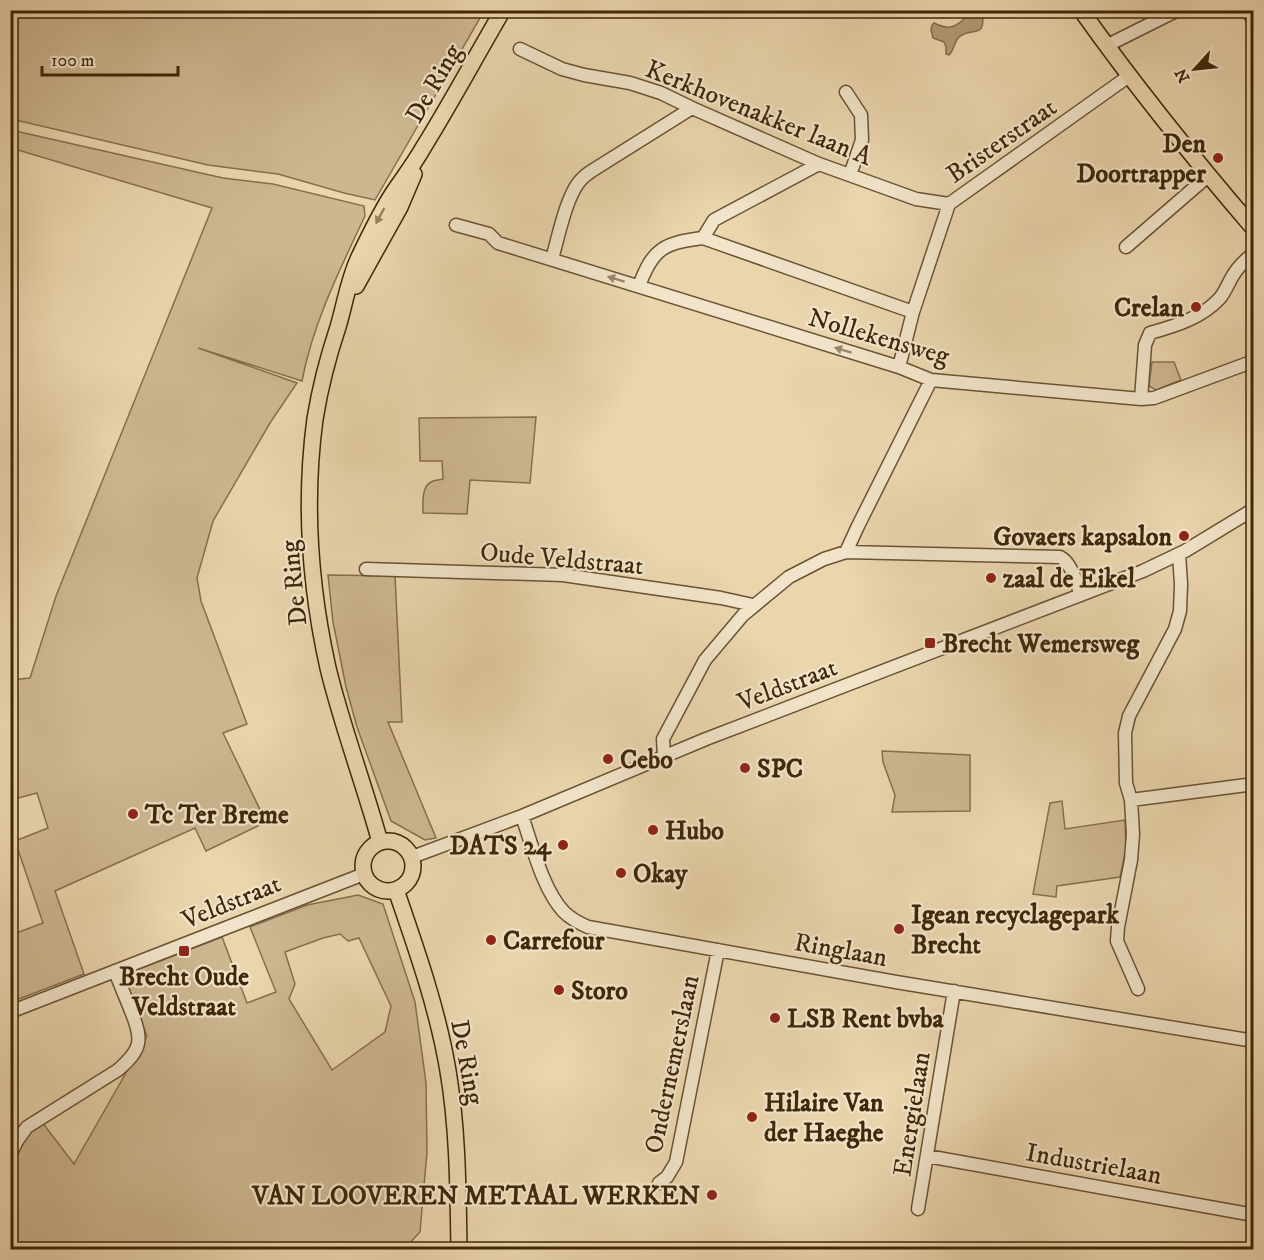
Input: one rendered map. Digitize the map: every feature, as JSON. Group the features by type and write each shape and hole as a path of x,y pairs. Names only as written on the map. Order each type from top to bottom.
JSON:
{"main road":[{"name":"De Ring","path":"380,842 328,666 313,570 310,469 315,418 325,367 358,258 384,209 423,149 503,10"},
{"path":"1081,10 1129,76 1254,230"},
{"path":"394,841 401,844 412,857 412,872 409,879 396,890 382,890 375,887 364,874 363,867 367,852 380,842 394,841"},
{"name":"De Ring","path":"396,890 426,983 448,1069 457,1158 459,1250"}],"street":[{"path":"1106,46 1178,10"},
{"path":"1247,10 1254,21"},
{"name":"Kerkhovenakker laan A","path":"520,49 562,69 630,83 661,93 819,164 916,198 949,204"},
{"name":"Bristerstraat","path":"899,367 913,312 949,204 1129,76"},
{"path":"846,92 861,115 862,140 850,175"},
{"path":"552,259 567,209 578,183 590,172 692,108"},
{"path":"703,238 714,220 819,164"},
{"path":"1126,247 1208,176"},
{"name":"Nollekensweg","path":"456,225 489,234 498,243 899,367 931,380 1142,399 1154,398 1254,361"},
{"path":"639,286 646,268 656,254 665,247 680,241 703,238 913,312"},
{"path":"1142,399 1145,345 1150,333 1198,316 1207,310 1222,296 1233,275 1254,253"},
{"path":"846,552 931,380"},
{"name":"Veldstraat","path":"412,857 522,816 664,756 1143,571 1179,554 1254,509"},
{"path":"664,756 663,739 705,660 729,630 753,605 789,577 824,559 846,552 1060,557 1068,565 1081,595"},
{"path":"1138,989 1117,941 1131,860 1133,834 1131,800 1126,783 1125,733 1129,716 1175,629 1180,611 1179,554"},
{"name":"Oude Veldstraat","path":"366,569 563,575 721,598 753,605"},
{"path":"1131,800 1254,784"},
{"name":"Ringlaan","path":"522,816 550,895 563,911 588,927 954,992 1254,1041"},
{"name":"Veldstraat","path":"10,1012 364,874"},
{"name":"Ondernemerslaan","path":"659,1184 667,1177 676,1162 718,950"},
{"path":"10,1155 16,1141 27,1127 118,1070 138,1046 139,1033 115,971"},
{"name":"Energielaan","path":"918,1209 954,992"},
{"name":"Industrielaan","path":"927,1156 1254,1215"}],"shaded area":[{"path":"11,10 484,11 375,200 278,174 208,165 11,119"},
{"path":"964,11 982,11 982,26 980,30 963,34 958,38 949,55 946,54 944,42 933,38 932,25 934,23 949,27 956,25 963,20"},
{"path":"11,130 223,178 273,184 364,206 365,216 320,317 302,381 198,348 297,383 270,423 213,521 197,578 201,601 247,724 223,733 266,822 206,851 195,828 55,891 84,974 11,1002 11,935 43,923 15,841 48,828 37,793 11,800 11,680 30,678 56,596 212,208 11,148"},
{"path":"1152,362 1174,362 1181,380 1156,390 1149,386"},
{"path":"536,417 530,483 470,480 467,514 423,513 426,486 433,481 443,479 442,461 420,461 419,418"},
{"path":"328,575 395,576 402,722 388,722 436,838 425,840 391,821 357,727 346,687 333,622"},
{"path":"882,751 970,755 970,811 892,812 895,795 883,762"},
{"path":"1062,801 1065,829 1125,820 1126,849 1120,877 1057,886 1056,897 1033,894 1050,803"},
{"path":"358,895 383,904 415,1002 426,1083 427,1152 420,1232 404,1249 229,1250 11,1245 10,1165 20,1141 42,1122 74,1164 147,1036 121,976 222,937 247,1003 276,992 250,927 307,905","holes":["340,934 348,941 359,938 391,1006 385,1032 332,1070 289,999 295,984 285,952"]}],"place":[{"name":"Den Doortrapper","path":"1218,158"},
{"name":"Crelan","path":"1196,307"},
{"name":"Govaers kapsalon","path":"1184,536"},
{"name":"zaal de Eikel","path":"991,578"},
{"name":"Brecht Wemersweg","path":"930,643"},
{"name":"Cebo","path":"608,759"},
{"name":"SPC","path":"745,768"},
{"name":"Tc Ter Breme","path":"133,814"},
{"name":"Hubo","path":"653,830"},
{"name":"DATS 24","path":"563,845"},
{"name":"Okay","path":"621,873"},
{"name":"Igean recyclagepark Brecht","path":"899,929"},
{"name":"Carrefour","path":"491,940"},
{"name":"Brecht Oude Veldstraat","path":"184,951"},
{"name":"Storo","path":"559,990"},
{"name":"LSB Rent bvba","path":"775,1018"},
{"name":"Hilaire Van der Haeghe","path":"752,1117"},
{"name":"VAN LOOVEREN METAAL WERKEN","path":"712,1195"}]}
